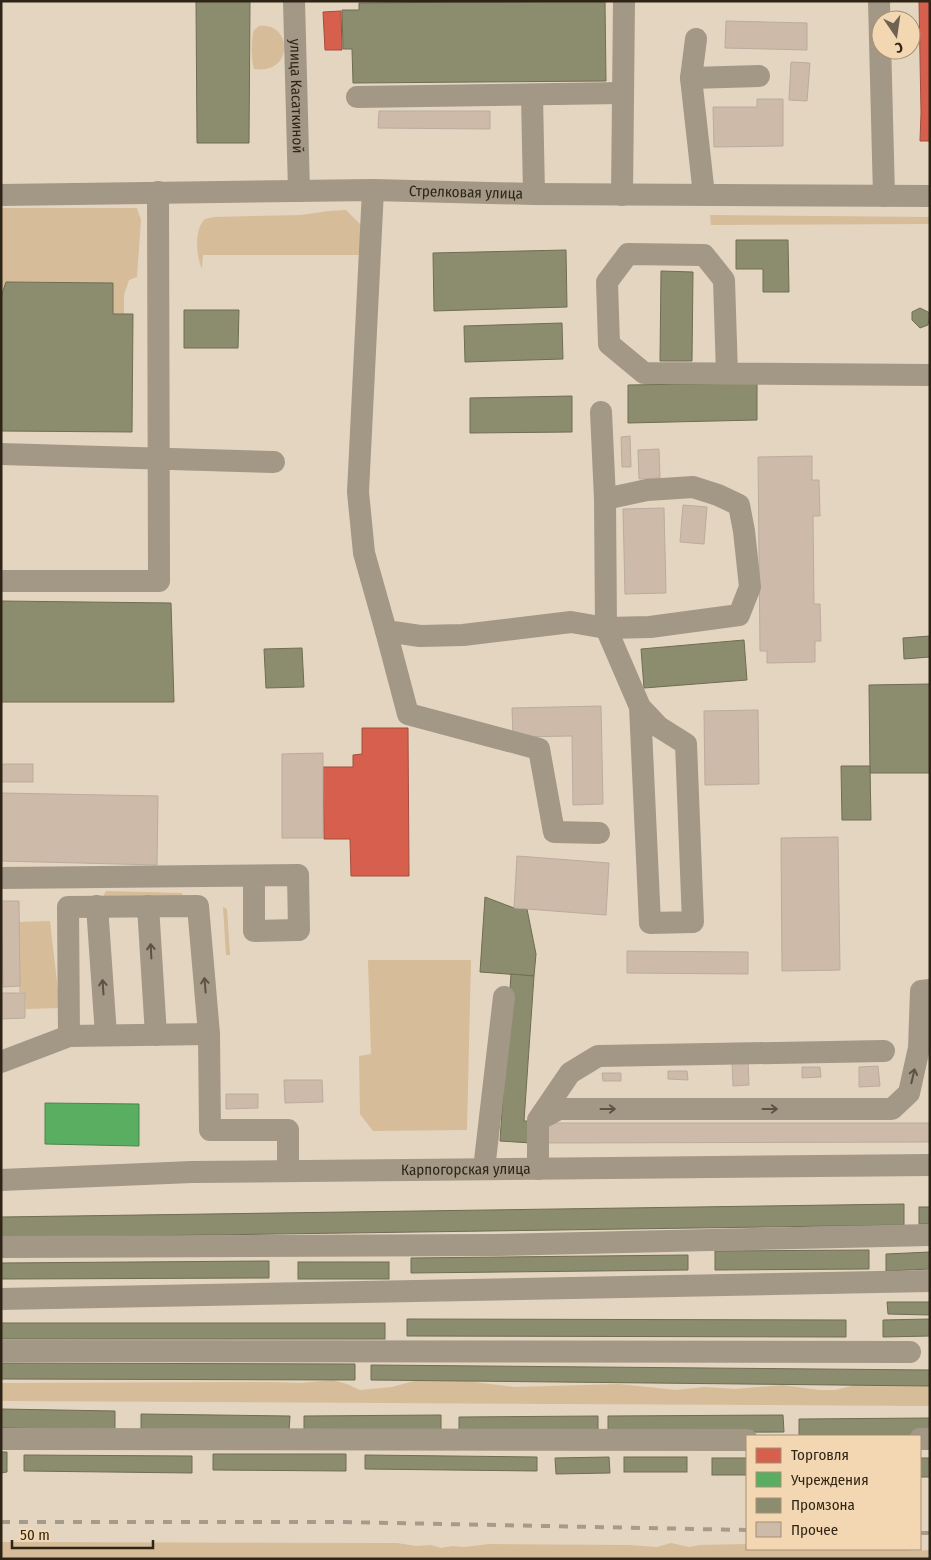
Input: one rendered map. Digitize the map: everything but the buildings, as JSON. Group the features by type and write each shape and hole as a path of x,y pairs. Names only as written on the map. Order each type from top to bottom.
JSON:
{"street":[{"name":"улица Касаткиной","path":"294,1 299,191"},
{"path":"622,195 624,1"},
{"path":"879,1 884,196"},
{"path":"696,39 691,78 704,195"},
{"path":"691,78 759,76"},
{"path":"356,97 622,93"},
{"path":"532,95 534,194"},
{"name":"Стрелковая улица","path":"1,195 373,190 622,195 930,196"},
{"path":"373,190 358,492 364,553 408,714 539,750 554,832 599,833"},
{"path":"1,582 159,581 158,192"},
{"path":"727,374 724,280 704,255 628,254 607,282 609,344 644,373 727,374 930,375"},
{"path":"601,412 605,499 606,628 640,707 659,727 686,744 692,922 650,923 640,707"},
{"path":"1,454 274,462"},
{"path":"386,631 420,636 463,635 571,622 606,628 650,627 739,615 750,587 739,505 692,487 647,490 605,499"},
{"path":"1,878 254,876"},
{"path":"97,906 106,1035"},
{"path":"70,1036 68,908 97,906 198,906 209,1034 210,1130 288,1130 288,1171"},
{"path":"148,906 156,1035"},
{"path":"538,1120 559,1109 892,1109 909,1093 919,1048 921,991 930,990"},
{"path":"484,1169 504,997"},
{"path":"1,1062 70,1036 209,1034"},
{"path":"538,1168 538,1120 570,1073 598,1056 884,1051"},
{"name":"Карпогорская улица","path":"1,1180 192,1172 930,1165"},
{"path":"1,1248 494,1245 930,1235"},
{"path":"1,1299 930,1281"},
{"path":"1,1351 910,1352"},
{"path":"1,1439 746,1440"}],"shaded area":[{"path":"259,26 270,27 278,32 283,39 282,57 276,64 267,69 254,69 253,65 253,34 254,30"},
{"path":"1,208 137,208 141,220 137,277 129,280 124,295 124,314 113,314 112,283 7,282 1,302"},
{"path":"346,210 361,225 363,255 203,255 202,269 198,257 197,243 201,223 205,219 214,217 301,215"},
{"path":"710,215 930,217 930,224 711,225"},
{"path":"106,891 182,893 185,901 100,902"},
{"path":"223,907 227,909 230,955 226,955"},
{"path":"50,921 60,1008 26,1009 25,993 19,992 19,922"},
{"path":"368,960 471,960 467,1130 373,1131 360,1114 359,1056 371,1054"},
{"path":"421,1379 451,1379 515,1387 619,1384 676,1390 705,1387 735,1389 783,1385 819,1390 835,1390 864,1383 930,1383 930,1406 1,1401 1,1383 301,1383 332,1380 360,1390 392,1387"},
{"path":"1,1542 397,1543 416,1546 431,1545 441,1548 490,1544 657,1547 671,1543 689,1547 746,1544 746,1550 930,1550 930,1559 1,1559"}],"railway":[{"path":"1,1522 342,1522 746,1530"},
{"path":"921,1533 930,1533"}]}
